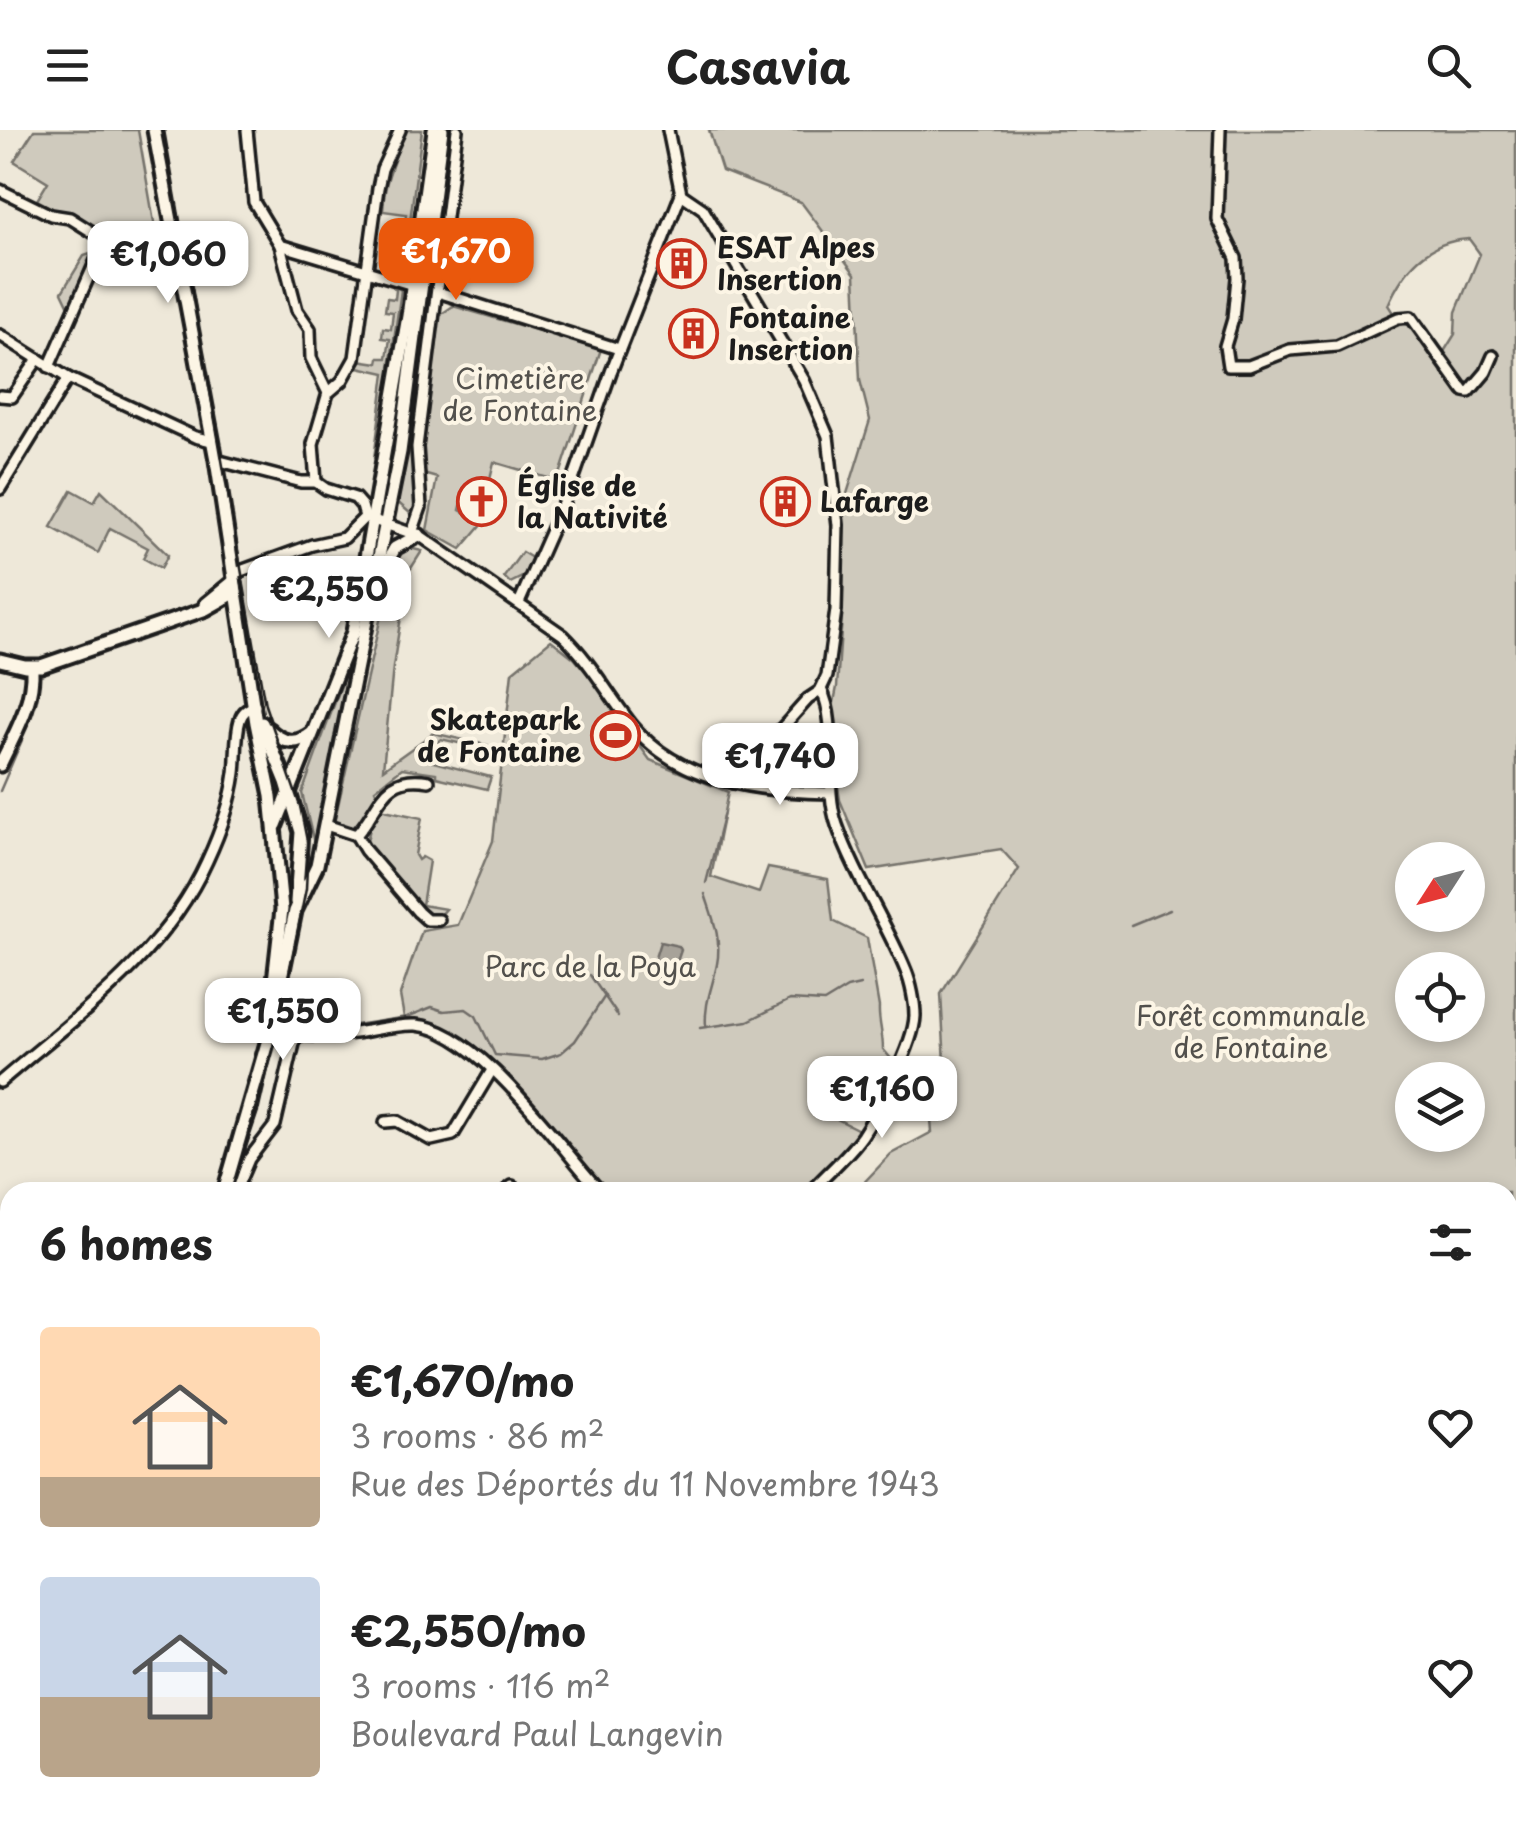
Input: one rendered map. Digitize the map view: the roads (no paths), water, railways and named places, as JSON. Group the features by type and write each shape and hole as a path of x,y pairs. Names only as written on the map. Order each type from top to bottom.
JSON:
{"main road":[{"path":"154,130 216,460 278,851 282,909 267,1015 223,1182"},
{"path":"274,829 354,632 375,520 434,130"},
{"path":"295,911 317,865 375,586 375,520 400,452 442,130"},
{"path":"375,586 396,548 415,534"},
{"path":"0,660 32,667 191,615 229,596 235,580"},
{"path":"191,615 235,580"},
{"path":"206,609 239,610"},
{"path":"0,765 26,710 32,667"},
{"path":"223,1182 271,1029 300,878 301,832 291,795 256,706"},
{"path":"262,723 288,742 302,742 316,731"},
{"path":"300,878 322,841"},
{"path":"279,868 300,878"}],"street":[{"path":"316,482 313,444 328,393 351,370 355,358 382,169 400,130"},
{"path":"415,534 422,507 416,447 457,130"},
{"path":"519,603 572,483 619,349 681,194 668,130"},
{"path":"1220,130 1217,220 1236,258 1237,278 1225,346 1228,366 1250,366 1290,350 1338,346 1398,318 1411,316 1464,391 1477,384 1493,356"},
{"path":"249,131 247,149 254,202 280,245 297,310 310,329 311,358 328,393"},
{"path":"0,190 51,215 70,218 150,266 180,261"},
{"path":"681,194 703,209 804,380 828,436 838,525 838,577 827,676 821,689 732,783"},
{"path":"48,367 104,240"},
{"path":"280,245 412,285"},
{"path":"438,292 619,349"},
{"path":"0,335 68,378 194,437 212,441"},
{"path":"0,396 12,396 38,359"},
{"path":"0,489 68,378"},
{"path":"216,460 301,482 316,482 356,498 375,520 415,534 519,603 581,652 650,744 696,774 732,783 830,792"},
{"path":"235,580 312,545 344,538 375,520"},
{"path":"819,1182 860,1139 878,1110 915,1016 908,975 836,824 830,792 829,718 821,689"},
{"path":"0,1082 122,977 177,914 200,876 221,828 234,778 240,719 247,708 256,706"},
{"path":"356,835 365,826 374,804 401,780 429,781"},
{"path":"326,824 356,835 425,919 439,920"},
{"path":"278,851 294,848 301,856"},
{"path":"267,1015 271,1029 296,1035 344,1035 398,1026 420,1026 444,1034 492,1070 592,1182"},
{"path":"239,1182 249,1159 274,1125 296,1035"},
{"path":"386,1122 397,1121 430,1140 453,1135 492,1070"},
{"path":"509,1175 510,1182"}],"waterway":[{"path":"0,791 22,740"},
{"path":"706,883 724,813"},
{"path":"705,894 718,946 706,1026"},
{"path":"1131,925 1170,909"},
{"path":"590,975 618,1016"},
{"path":"700,1028 748,1021 790,1000 824,1002 860,985"},
{"path":"336,1028 407,1017 432,1007 444,1011 466,1009 476,1016 495,1055 542,1059 561,1053 575,1041 605,996"}],"tram line":[{"path":"164,130 265,705 300,806 308,846 306,889 278,1026 259,1108 234,1182"}],"place":[{"name":"ESAT Alpes Insertion","path":"682,264"},
{"name":"Fontaine Insertion","path":"693,334"},
{"name":"Église de la Nativité","path":"482,502"},
{"name":"Lafarge","path":"785,502"},
{"name":"Skatepark de Fontaine","path":"616,736"}],"park label":[{"name":"Cimetière de Fontaine","path":"520,395"},
{"name":"Parc de la Poya","path":"590,967"},
{"name":"Forêt communale de Fontaine","path":"1251,1032"}]}
